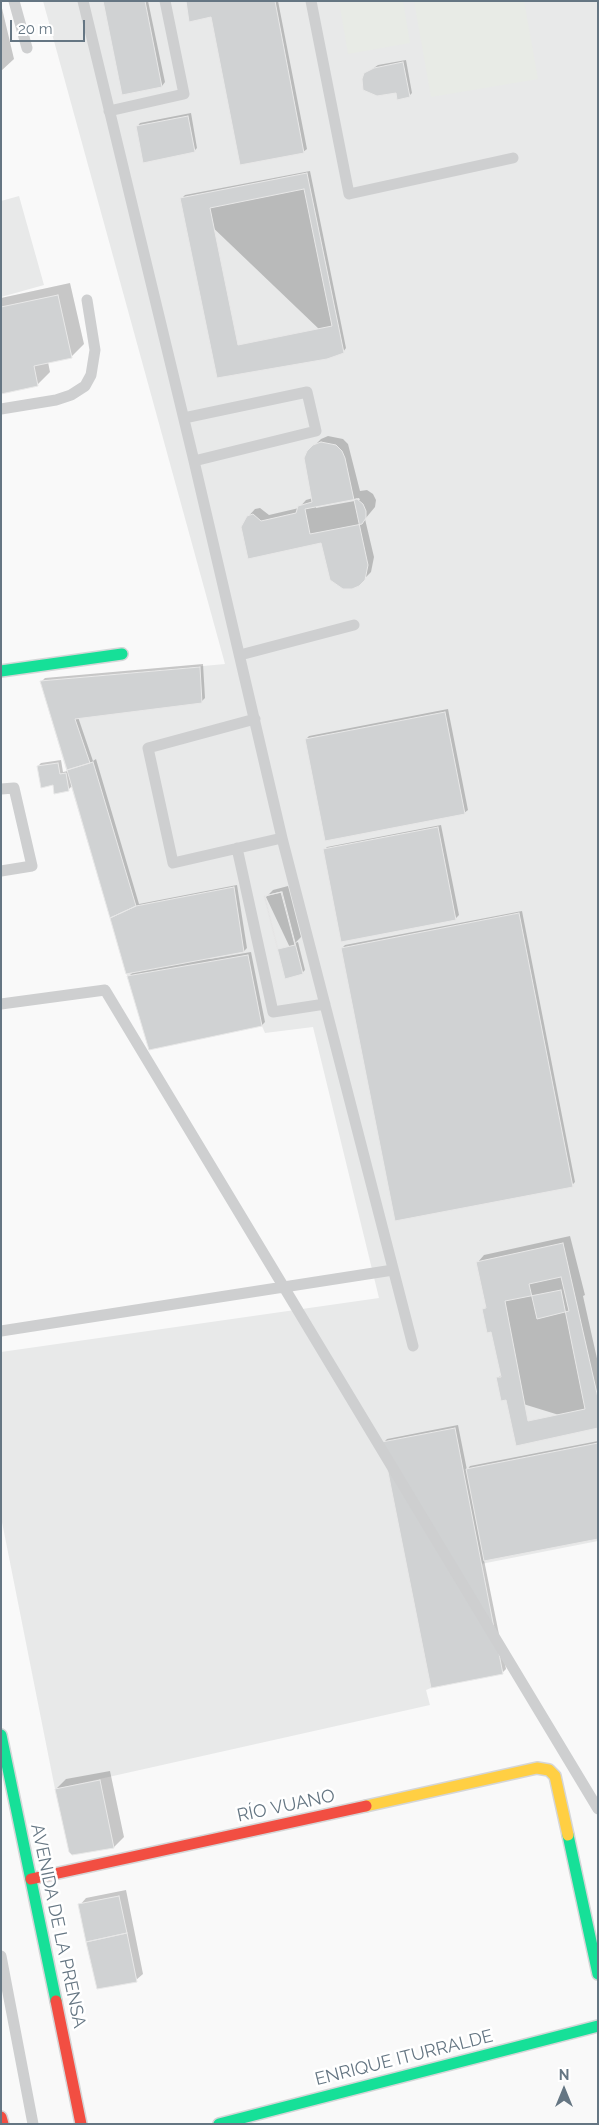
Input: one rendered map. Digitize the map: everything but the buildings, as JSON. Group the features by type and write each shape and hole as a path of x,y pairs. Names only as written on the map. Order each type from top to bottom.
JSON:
{"street":[{"path":"1,671 122,654"},
{"name":"AVENIDA DE LA PRENSA","path":"1,1735 81,2124"},
{"name":"RÍO VUANO","path":"31,1879 537,1768 549,1770 555,1776 598,1974"},
{"name":"ENRIQUE ITURRALDE","path":"219,2124 598,2026"},
{"path":"1,2117 3,2124"}],"lane":[{"path":"14,1 27,48"},
{"path":"83,1 184,418 282,838 413,1346"},
{"path":"109,111 184,94 165,1"},
{"path":"311,1 349,194 513,158"},
{"path":"1,410 56,400 71,395 85,386 91,375 95,350 87,300"},
{"path":"184,418 307,392 316,431 194,461"},
{"path":"240,655 354,625"},
{"path":"255,719 148,748 173,863 282,838"},
{"path":"1,789 14,788 32,866 1,871"},
{"path":"237,848 273,1012 325,1004"},
{"path":"1,1004 105,990 598,1809"},
{"path":"1,1330 393,1270"},
{"path":"1,1956 33,2124"}],"shaded area":[{"path":"43,1 598,1 598,1541 481,1564 503,1674 426,1690 430,1705 55,1789 1,1517 1,1352 379,1298 313,1027 265,1033 262,1026 149,1050 40,681 225,664"},
{"path":"339,1 403,1 410,43 348,54"},
{"path":"414,1 524,1 538,79 431,97"},
{"path":"19,196 44,285 1,297 1,201"}],"traffic: fast":[{"path":"1,671 122,654"},
{"path":"1,1735 56,2001"},
{"path":"568,1835 598,1974"},
{"path":"219,2124 598,2026"}],"traffic: slow":[{"path":"366,1806 537,1768 549,1770 555,1776 568,1835"}],"traffic: jam":[{"path":"31,1879 366,1806"},
{"path":"56,2001 81,2124"},
{"path":"1,2117 3,2124"}]}
